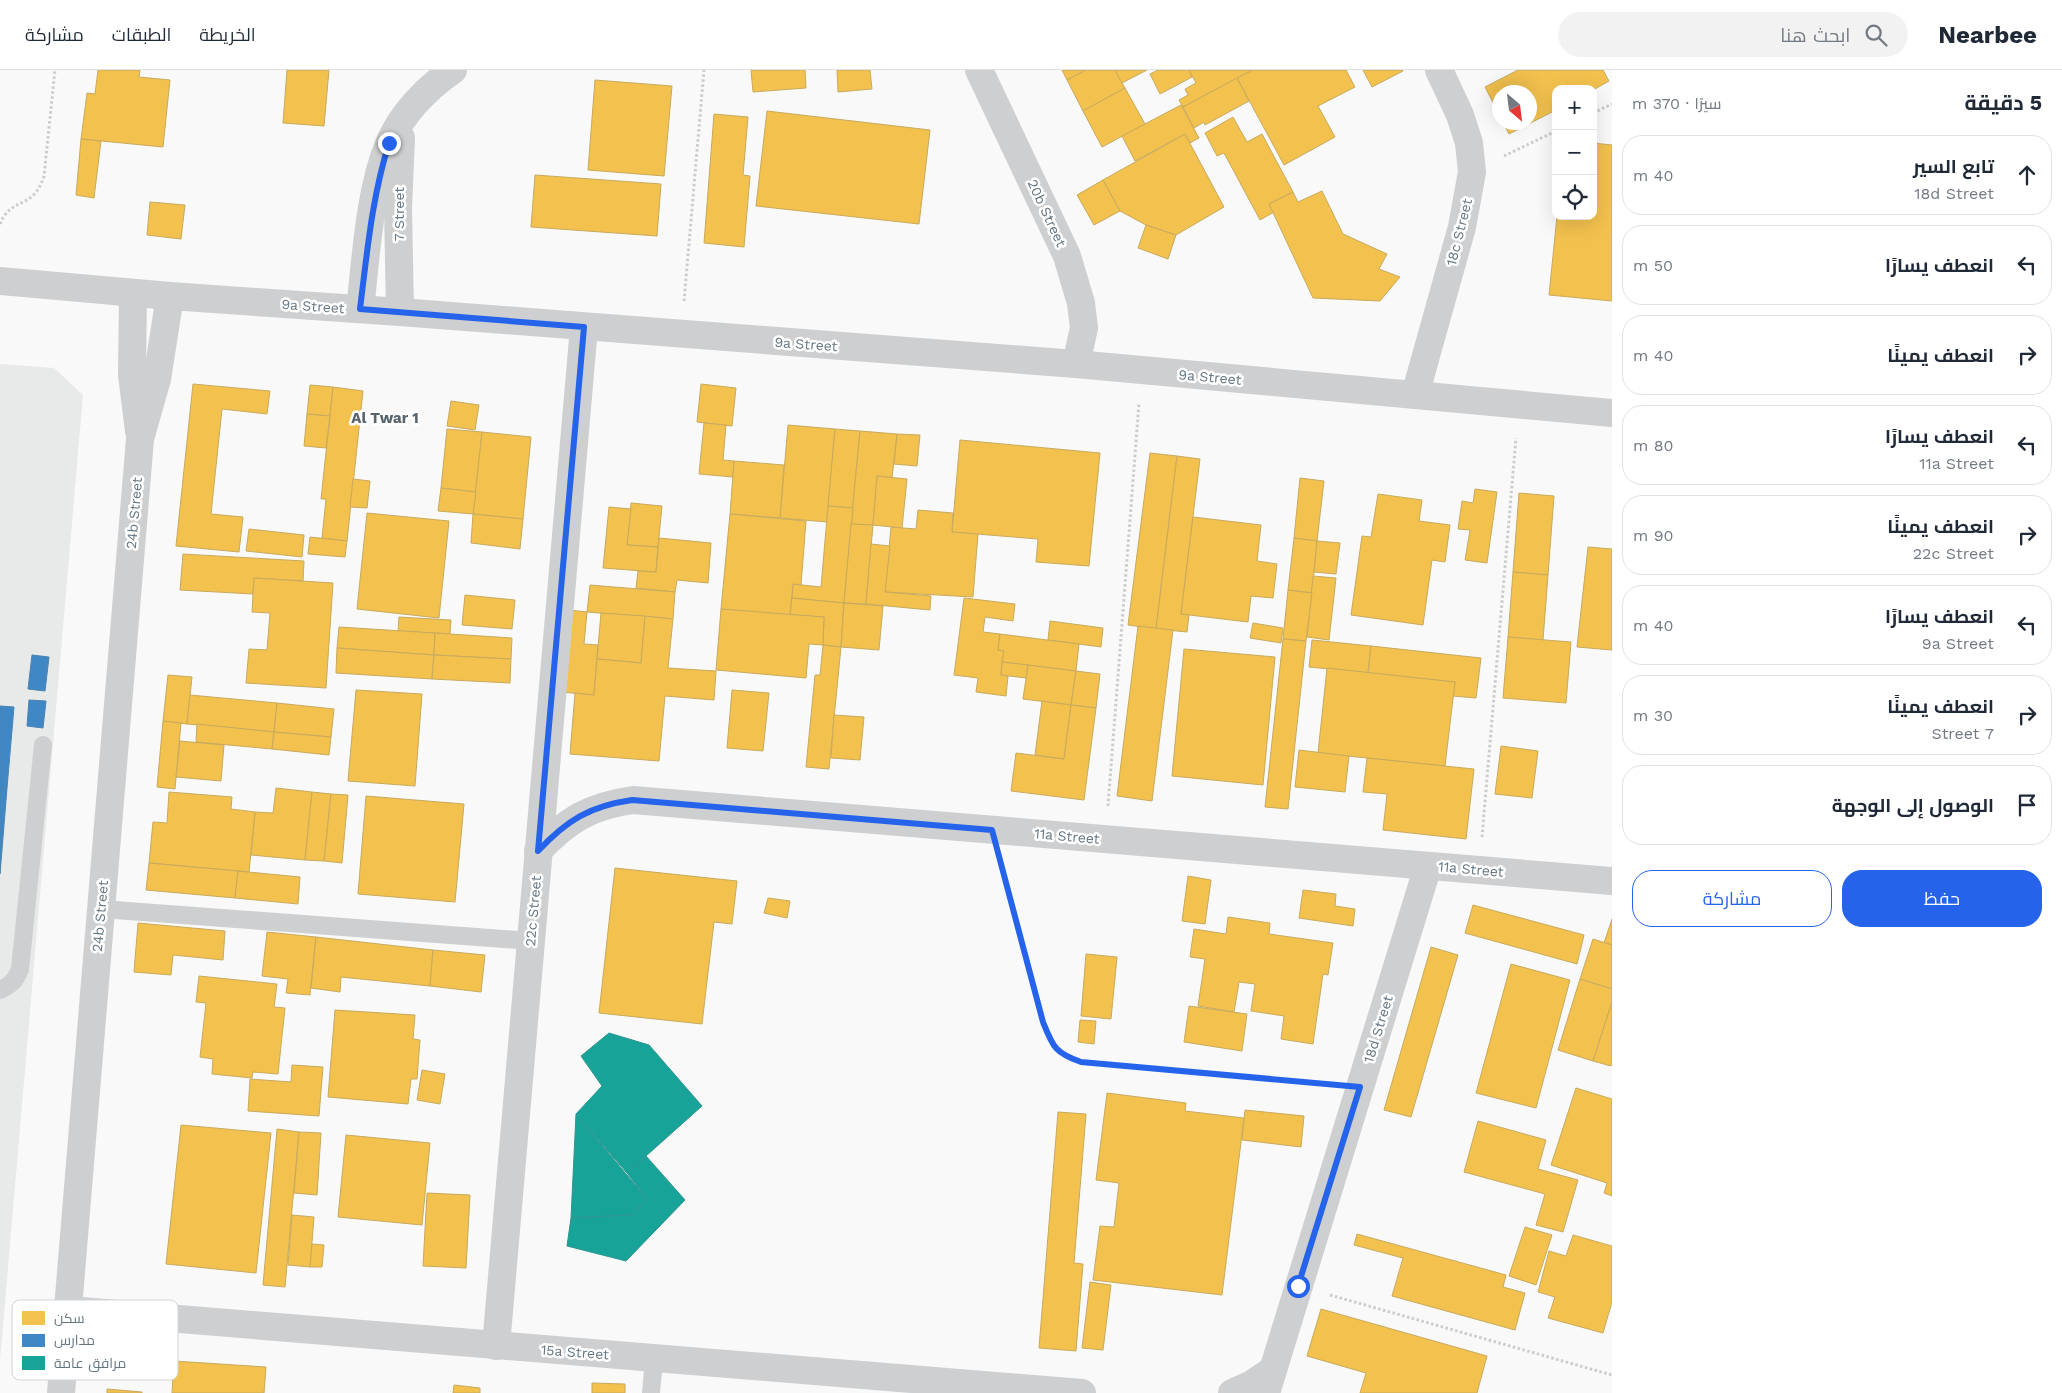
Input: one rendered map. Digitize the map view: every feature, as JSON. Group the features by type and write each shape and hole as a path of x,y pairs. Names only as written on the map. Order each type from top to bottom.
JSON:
{"street":[{"name":"7 Street","path":"360,309 379,175 389,143 404,116 423,95 453,70"},
{"name":"20b Street","path":"979,70 1068,256 1075,280 1084,328 1076,364"},
{"name":"18c Street","path":"1415,396 1462,227 1472,172 1469,143 1460,115 1439,70"},
{"name":"7 Street","path":"400,312 398,179 404,116"},
{"name":"9a Street","path":"0,280 170,296 1076,364 1612,413"},
{"name":"24b Street","path":"133,293 132,375 140,439"},
{"name":"24b Street","path":"69,1300 140,439 157,379 170,296"},
{"name":"22c Street","path":"496,1346 584,327"},
{"name":"11a Street","path":"538,851 570,821 590,810 632,800 1612,881"},
{"name":"18d Street","path":"1269,1382 1428,866"},
{"name":"15a Street","path":"178,1319 1082,1393"},
{"name":"24b Street","path":"62,1393 63,1380"},
{"path":"1232,1393 1252,1384 1269,1382"}],"lane":[{"path":"0,990 13,983 20,969 43,745"},
{"path":"101,908 530,941"},
{"path":"651,1393 654,1358"}],"path":[{"path":"0,224 3,216 10,208 31,199 40,189 44,176 55,70"},
{"path":"681,335 704,70"},
{"path":"1597,111 1612,104"},
{"path":"1472,172 1552,133"},
{"path":"1106,839 1141,370"},
{"path":"1479,870 1518,405"},
{"path":"992,830 1043,1022 1055,1049 1081,1062 1360,1087"},
{"path":"1298,1286 1612,1375"}],"shaded area":[{"path":"0,364 54,368 83,395 0,1361"}],"building: سكن":[{"path":"98,70 140,70 139,77 170,80 163,147 81,139 87,93 95,94"},
{"path":"287,70 329,70 324,126 283,123"},
{"path":"751,70 805,70 806,88 753,92"},
{"path":"837,70 870,70 872,89 838,92"},
{"path":"1062,70 1086,70 1067,80"},
{"path":"1086,70 1115,70 1125,88 1083,111 1067,80"},
{"path":"1115,70 1147,70 1122,83"},
{"path":"1158,70 1189,70 1192,77 1160,94 1150,74"},
{"path":"1189,70 1253,70 1183,107 1179,100 1188,95 1185,89 1196,83"},
{"path":"1253,70 1346,70 1355,87 1318,106 1335,137 1284,165 1237,78"},
{"path":"1363,70 1402,70 1403,71 1372,87"},
{"path":"1518,70 1603,70 1609,81 1597,88 1597,85 1552,85 1552,112 1537,120 1537,85 1492,85 1492,101 1485,87"},
{"path":"1237,78 1249,101 1205,125 1204,122 1194,128 1183,107"},
{"path":"595,80 672,86 664,176 588,170"},
{"path":"1125,88 1145,124 1102,147 1083,111"},
{"path":"1181,105 1199,138 1190,143 1185,134 1135,161 1122,136"},
{"path":"767,111 930,130 919,224 756,206"},
{"path":"714,114 748,117 743,175 750,176 744,247 704,243"},
{"path":"1233,117 1247,142 1262,134 1293,192 1269,204 1274,212 1260,220 1224,153 1217,156 1205,133"},
{"path":"1507,130 1517,130 1509,134"},
{"path":"1185,134 1224,207 1176,235 1146,225 1120,211 1103,180"},
{"path":"81,139 101,141 94,198 76,195"},
{"path":"1597,143 1612,145 1612,301 1549,295 1557,220 1597,220"},
{"path":"535,175 661,184 657,236 531,227"},
{"path":"1103,180 1120,211 1094,225 1077,195"},
{"path":"1322,191 1343,234 1387,254 1379,269 1400,277 1380,301 1313,298 1269,204 1293,192 1298,202"},
{"path":"150,202 185,205 181,239 147,235"},
{"path":"1146,225 1176,235 1168,259 1138,248"},
{"path":"193,384 270,391 267,414 222,409 211,514 243,517 239,552 176,546"},
{"path":"701,384 736,388 732,426 697,422"},
{"path":"310,385 333,387 330,416 307,414"},
{"path":"333,387 363,391 347,541 322,538 326,499 321,499"},
{"path":"451,401 479,405 475,430 447,426"},
{"path":"307,414 330,416 326,448 304,446"},
{"path":"704,423 726,425 723,460 734,461 733,477 699,474"},
{"path":"788,425 835,429 827,522 780,518"},
{"path":"447,429 482,432 476,492 441,488"},
{"path":"835,429 860,431 853,508 828,506"},
{"path":"860,431 897,434 892,478 877,476 873,525 851,524"},
{"path":"482,432 531,437 523,519 473,514"},
{"path":"897,434 920,435 917,466 894,464"},
{"path":"960,440 1100,453 1089,566 1036,562 1038,539 952,532"},
{"path":"1150,453 1177,456 1156,629 1128,625"},
{"path":"1177,456 1200,459 1181,614 1189,615 1187,632 1156,629"},
{"path":"734,461 784,465 780,518 730,514"},
{"path":"877,476 907,479 902,528 873,525"},
{"path":"1300,478 1324,481 1317,541 1294,538"},
{"path":"353,479 370,481 367,508 350,507"},
{"path":"441,488 476,492 473,514 438,511"},
{"path":"1475,489 1497,492 1487,563 1465,560 1470,530 1458,529 1462,501 1473,503"},
{"path":"1519,493 1554,496 1548,575 1513,572"},
{"path":"1378,494 1422,500 1419,521 1450,525 1445,562 1432,560 1423,625 1351,615 1362,536 1371,537"},
{"path":"631,503 662,506 658,547 627,545"},
{"path":"828,506 853,508 844,603 792,598 793,584 821,587"},
{"path":"609,507 631,509 627,545 658,547 656,572 603,568"},
{"path":"918,510 953,513 952,532 978,534 973,597 885,592 891,527 916,529"},
{"path":"367,513 449,521 439,618 357,609"},
{"path":"473,514 523,519 520,549 471,543"},
{"path":"730,514 806,521 801,585 793,584 790,615 721,609"},
{"path":"1193,517 1261,525 1257,561 1277,564 1273,598 1251,596 1248,622 1181,614"},
{"path":"851,524 873,525 866,604 844,603"},
{"path":"249,529 304,535 302,557 246,551"},
{"path":"310,537 347,541 345,557 308,554"},
{"path":"659,538 711,543 708,583 677,580 675,592 636,588 638,571 656,572"},
{"path":"1294,538 1317,541 1312,593 1288,590"},
{"path":"1317,541 1340,543 1336,574 1314,572"},
{"path":"871,544 890,546 885,592 931,596 930,610 866,604"},
{"path":"1588,547 1612,549 1612,650 1577,647"},
{"path":"183,554 304,561 303,581 254,578 253,594 180,590"},
{"path":"1513,572 1548,575 1543,640 1508,637"},
{"path":"1313,576 1336,578 1329,640 1307,637"},
{"path":"254,578 333,583 326,688 246,683 249,649 267,650 270,613 252,612"},
{"path":"590,585 675,592 673,619 587,612"},
{"path":"1288,590 1312,593 1306,641 1283,639"},
{"path":"465,595 515,600 512,629 462,625"},
{"path":"792,598 844,603 841,647 823,645 824,617 790,615"},
{"path":"964,598 1015,604 1013,621 985,617 983,632 1000,634 998,650 1004,651 1001,675 1008,676 1006,696 976,692 978,678 954,675"},
{"path":"844,603 883,606 879,650 841,647"},
{"path":"721,609 824,617 823,645 809,644 806,678 716,670"},
{"path":"569,610 587,612 584,644 598,645 594,695 561,692"},
{"path":"601,613 645,616 641,663 597,659"},
{"path":"645,616 673,619 668,668 716,671 714,700 665,696 659,761 570,754 575,693 594,695 597,659 641,663"},
{"path":"399,617 451,620 450,634 398,631"},
{"path":"1050,621 1103,628 1101,647 1048,640"},
{"path":"1253,623 1283,628 1281,643 1250,638"},
{"path":"1138,626 1173,630 1152,801 1117,796"},
{"path":"339,627 435,633 434,655 337,648"},
{"path":"435,633 512,638 511,659 434,655"},
{"path":"1000,634 1079,644 1076,671 1002,662 1004,651 998,650"},
{"path":"1508,637 1571,642 1566,703 1503,698"},
{"path":"1283,639 1306,641 1288,809 1265,807"},
{"path":"1312,640 1371,646 1368,673 1309,667"},
{"path":"823,645 841,647 829,769 806,767 815,675 820,675"},
{"path":"1371,646 1481,658 1476,698 1453,696 1455,682 1368,673"},
{"path":"337,648 434,655 432,679 336,673"},
{"path":"1184,649 1275,657 1263,785 1172,776"},
{"path":"434,655 511,659 510,683 432,679"},
{"path":"1002,662 1028,665 1026,678 1001,675"},
{"path":"1028,665 1076,671 1071,705 1023,699"},
{"path":"1327,668 1455,682 1445,766 1318,753"},
{"path":"1076,671 1100,674 1096,708 1071,705"},
{"path":"168,675 192,677 187,724 163,721"},
{"path":"356,690 422,694 415,786 348,781"},
{"path":"732,690 769,693 763,751 727,748"},
{"path":"190,695 277,703 274,732 187,724"},
{"path":"1042,701 1071,705 1064,759 1035,755"},
{"path":"277,703 334,709 331,737 274,732"},
{"path":"1071,705 1096,708 1084,800 1011,791 1016,753 1064,759"},
{"path":"834,715 864,717 860,760 831,758"},
{"path":"163,721 181,723 175,789 157,787"},
{"path":"197,724 274,732 272,749 196,742"},
{"path":"274,732 331,737 329,755 272,749"},
{"path":"180,741 224,745 221,781 176,777"},
{"path":"1501,746 1538,751 1532,798 1495,794"},
{"path":"1299,750 1349,756 1345,792 1295,787"},
{"path":"1367,758 1474,769 1466,839 1383,830 1387,794 1363,792"},
{"path":"276,788 312,792 305,860 251,855 255,812 273,813"},
{"path":"169,792 232,797 231,809 255,812 249,872 149,863 153,822 167,823"},
{"path":"312,792 331,794 324,861 305,860"},
{"path":"331,794 348,795 342,863 324,861"},
{"path":"366,796 464,804 455,902 358,894"},
{"path":"149,863 238,871 235,898 146,890"},
{"path":"615,868 737,881 732,924 714,922 702,1024 599,1013"},
{"path":"238,871 300,877 298,904 235,898"},
{"path":"1188,876 1211,880 1205,924 1182,921"},
{"path":"1303,890 1336,894 1335,906 1355,909 1353,926 1299,918"},
{"path":"768,898 790,901 787,918 764,913"},
{"path":"1473,905 1584,935 1577,964 1465,933"},
{"path":"1228,917 1270,923 1269,934 1333,943 1328,975 1323,974 1313,1044 1281,1039 1284,1016 1251,1011 1255,984 1239,982 1234,1012 1198,1006 1205,959 1190,957 1194,929 1226,934"},
{"path":"1612,919 1612,945 1604,943"},
{"path":"138,923 225,931 223,960 173,955 171,975 134,972"},
{"path":"267,932 316,937 310,995 286,993 288,979 262,976"},
{"path":"316,937 433,950 430,986 341,977 340,992 311,988"},
{"path":"1593,939 1612,945 1612,989 1580,979"},
{"path":"1431,947 1458,955 1411,1117 1384,1110"},
{"path":"433,950 485,955 481,992 430,986"},
{"path":"1086,954 1117,957 1111,1019 1081,1016"},
{"path":"1511,964 1570,980 1536,1108 1476,1093"},
{"path":"199,976 277,984 274,1007 285,1008 278,1074 253,1072 252,1078 212,1074 213,1059 200,1057 206,1003 196,1002"},
{"path":"1580,979 1612,989 1612,1002 1593,1061 1558,1050"},
{"path":"1612,1002 1612,1062 1611,1066 1593,1061"},
{"path":"1189,1006 1247,1014 1242,1051 1184,1042"},
{"path":"335,1010 415,1015 413,1039 420,1040 417,1079 411,1079 408,1104 328,1097"},
{"path":"1080,1020 1096,1021 1094,1044 1078,1042"},
{"path":"292,1065 323,1067 319,1116 248,1111 250,1079 291,1082"},
{"path":"422,1070 445,1074 440,1104 417,1100"},
{"path":"1576,1088 1612,1099 1612,1196 1604,1193 1607,1183 1551,1165"},
{"path":"1107,1093 1186,1103 1185,1111 1244,1118 1222,1295 1093,1280 1100,1226 1114,1227 1119,1183 1096,1180"},
{"path":"1245,1110 1304,1116 1301,1147 1242,1140"},
{"path":"1058,1112 1086,1114 1074,1263 1083,1264 1076,1351 1039,1348"},
{"path":"1478,1121 1546,1140 1538,1169 1578,1180 1563,1232 1536,1225 1545,1194 1464,1172"},
{"path":"181,1125 271,1133 256,1273 166,1264"},
{"path":"277,1129 299,1132 285,1287 263,1285"},
{"path":"299,1132 321,1133 317,1195 294,1193"},
{"path":"346,1135 430,1143 422,1225 338,1217"},
{"path":"427,1193 470,1195 466,1268 423,1266"},
{"path":"292,1215 314,1217 310,1267 288,1265"},
{"path":"1525,1227 1552,1235 1536,1285 1509,1276"},
{"path":"1357,1234 1506,1275 1503,1287 1525,1293 1515,1330 1392,1296 1403,1258 1354,1245"},
{"path":"1573,1235 1612,1246 1612,1302 1603,1333 1548,1318 1555,1297 1538,1292 1549,1251 1566,1256"},
{"path":"312,1244 324,1245 322,1267 310,1267"},
{"path":"1090,1282 1111,1285 1103,1350 1082,1348"},
{"path":"1321,1309 1487,1356 1477,1393 1360,1393 1366,1373 1307,1356"},
{"path":"178,1361 266,1367 264,1393 172,1393 173,1380 178,1380"},
{"path":"592,1383 625,1384 625,1393 592,1393"},
{"path":"454,1385 480,1388 480,1393 453,1393"},
{"path":"107,1389 142,1392 142,1393 107,1393"}],"building: مدارس":[{"path":"32,655 49,657 45,691 28,689"},
{"path":"29,700 46,701 43,728 27,726"},
{"path":"0,706 14,707 7,788 0,787"},
{"path":"0,787 7,788 0,874"}],"building: مرافق عامة":[{"path":"609,1033 649,1045 702,1106 627,1173 576,1114 602,1086 581,1056"},
{"path":"576,1114 647,1199 632,1215 571,1218"},
{"path":"646,1156 685,1200 626,1261 567,1246 571,1218 632,1215 647,1199 627,1173"}],"district":[{"name":"Al Twar 1","path":"385,418"}],"route":[{"path":"389,143 379,175 373,206 360,309 584,327 538,851 570,821 590,810 611,803 632,800 992,830 1043,1022 1055,1049 1067,1057 1081,1062 1360,1087 1298,1286"}]}
